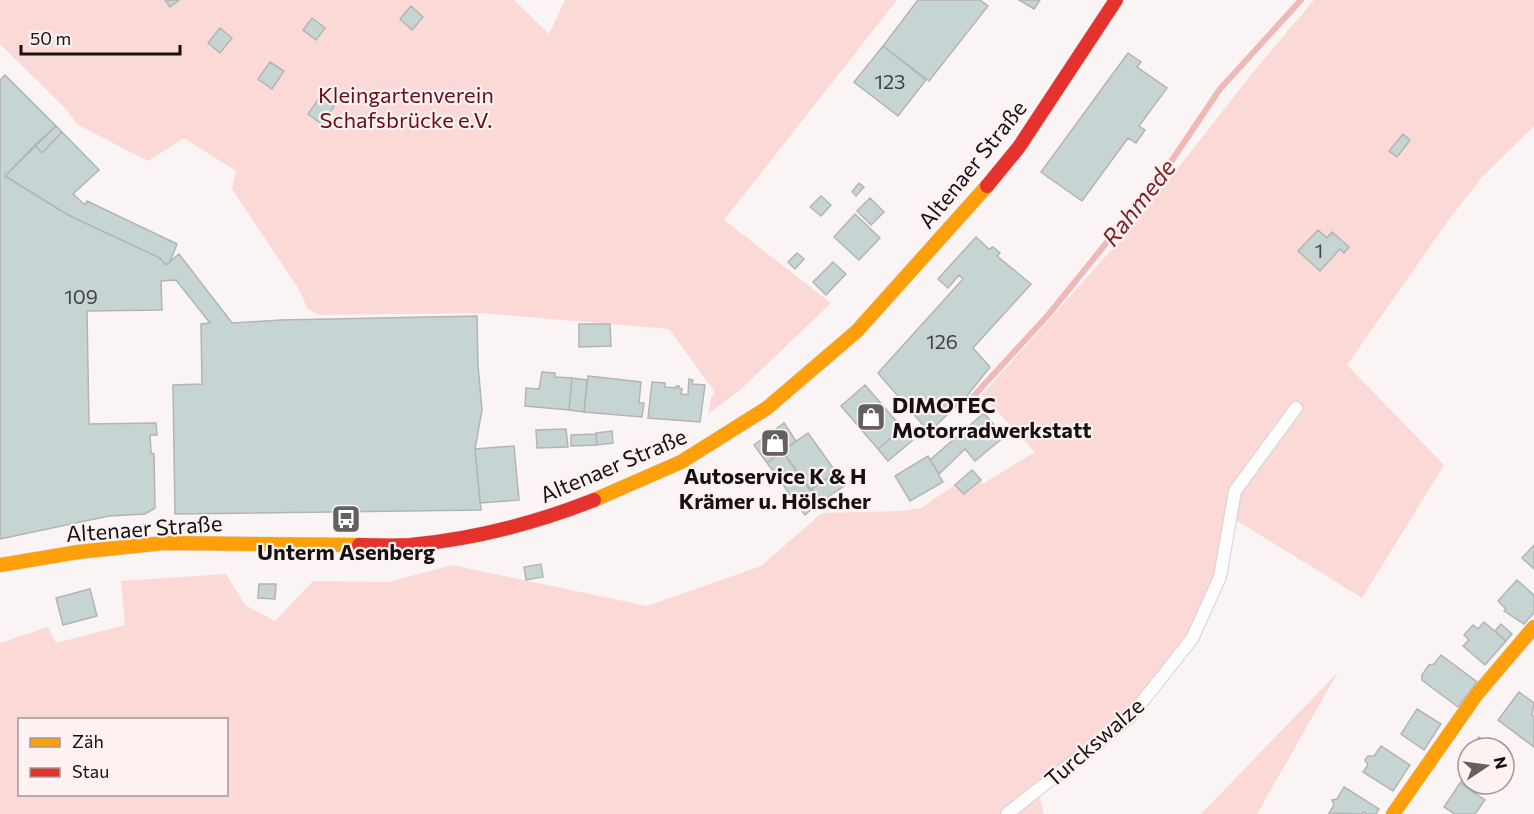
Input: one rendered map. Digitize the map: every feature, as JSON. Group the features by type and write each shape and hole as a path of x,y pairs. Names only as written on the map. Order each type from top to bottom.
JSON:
{"main road":[{"name":"Altenaer Straße","path":"0,565 78,552 164,543 410,544 474,536 549,516 591,501 681,462 767,408 857,331 963,214 1019,147 1116,0"},
{"path":"1393,814 1476,694 1534,627"}],"lane":[{"name":"Turckswalze","path":"1007,814 1130,717 1192,639 1220,577 1235,491 1296,408"}],"green space":[{"name":"Kleingartenverein Schafsbrücke e.V.","path":"0,0 514,0 549,34 565,0 897,0 724,220 831,303 740,390 708,414 711,398 715,392 669,329 480,313 319,315 307,308 300,291 232,189 236,171 184,138 148,161 78,125 65,108 0,44"},
{"path":"1314,0 1534,0 1534,126 1483,176 1450,218 1347,365 1444,465 1362,598 1236,520 1223,583 1138,716 1039,796 1044,814 0,814 0,643 48,627 56,643 125,625 121,581 226,574 245,605 275,621 313,581 389,582 452,565 647,606 761,566 822,513 902,511 921,508 955,485 965,494 978,482 984,483 1035,452 982,395 1131,228 1254,71"},
{"path":"1338,672 1257,814 1201,814"}],"building":[{"path":"165,0 179,0 170,7"},
{"path":"918,0 980,0 988,6 929,81 883,46"},
{"path":"1019,0 1040,0 1034,9"},
{"path":"411,6 423,17 412,30 400,19"},
{"path":"312,18 325,28 316,40 303,30"},
{"path":"220,28 232,38 220,53 208,43"},
{"path":"883,46 926,80 898,116 854,82"},
{"path":"1128,53 1141,62 1137,67 1167,88 1139,126 1145,130 1136,143 1128,138 1082,201 1041,172"},
{"path":"270,62 284,71 272,89 258,79"},
{"path":"5,75 56,126 5,176 68,215 160,258 166,265 179,254 232,323 477,316 482,410 475,449 481,510 175,514 173,385 202,384 201,324 210,323 176,280 161,281 162,310 87,311 89,424 156,423 157,435 150,435 151,453 154,454 155,508 145,514 109,516 0,539 0,80"},
{"path":"320,97 334,106 323,125 308,114"},
{"path":"56,126 62,132 42,153 35,145"},
{"path":"62,132 99,170 73,194 85,205 87,201 177,244 170,262 166,265 160,258 68,215 5,176 35,145 42,153"},
{"path":"1403,134 1410,140 1397,157 1389,151"},
{"path":"859,183 864,187 856,196 852,192"},
{"path":"821,196 831,205 821,216 810,207"},
{"path":"870,198 884,212 871,225 857,211"},
{"path":"855,214 880,238 859,260 834,237"},
{"path":"1318,230 1327,238 1332,232 1349,247 1344,253 1340,249 1320,271 1298,251"},
{"path":"976,237 989,249 993,247 1000,253 997,256 1031,284 973,348 990,367 966,397 929,432 878,373 963,279 959,275 948,288 938,279"},
{"path":"797,253 804,259 795,269 788,262"},
{"path":"833,262 846,274 826,295 813,282"},
{"path":"579,324 610,324 611,346 579,347"},
{"path":"542,372 555,373 555,377 572,378 569,410 525,406 526,388 539,389"},
{"path":"588,376 641,382 639,403 644,403 642,417 584,412"},
{"path":"572,378 587,380 584,412 569,410"},
{"path":"689,379 693,380 692,384 705,385 700,422 648,418 652,382 665,383 665,387 679,386 682,389 681,394 688,395"},
{"name":"DIMOTEC Motorradwerkstatt","path":"865,385 902,428 878,449 841,406"},
{"path":"984,413 1004,437 975,461 965,449 939,474 930,460"},
{"name":"Autoservice K & H Krämer u. Hölscher","path":"784,423 796,441 767,463 754,445"},
{"path":"902,428 913,440 888,461 878,449"},
{"path":"566,429 568,447 537,448 536,430"},
{"path":"612,431 613,443 597,445 596,433"},
{"path":"808,433 836,472 810,490 782,451"},
{"path":"596,434 597,445 571,446 571,435"},
{"path":"514,446 519,500 480,503 475,449"},
{"path":"782,451 820,502 805,515 767,463"},
{"path":"928,456 943,482 910,501 895,476"},
{"path":"972,470 981,480 964,494 955,485"},
{"path":"835,472 844,486 820,502 812,489"},
{"path":"1534,545 1534,569 1522,558"},
{"path":"541,564 543,577 526,580 524,567"},
{"path":"1517,580 1534,595 1534,613 1524,624 1504,611 1506,609 1498,601"},
{"path":"259,584 276,584 275,599 258,598"},
{"path":"90,589 97,616 63,625 56,598"},
{"path":"1484,622 1506,641 1485,665 1463,646 1469,640 1464,635 1473,625 1478,629"},
{"path":"1501,624 1512,634 1506,641 1495,631"},
{"path":"1441,655 1477,682 1458,707 1422,680 1422,675 1429,665 1434,664"},
{"path":"1519,692 1534,703 1532,715 1534,717 1534,747 1498,720"},
{"path":"1417,709 1441,724 1424,750 1401,734"},
{"path":"1381,746 1410,765 1393,791 1363,772 1368,765 1365,760 1368,756 1374,756"},
{"path":"1344,787 1379,809 1376,814 1329,813 1334,805 1332,800 1337,799"},
{"path":"1456,789 1456,796 1479,796 1485,800 1475,814 1455,814 1444,807"}],"waterway":[{"name":"Rahmede","path":"971,399 1049,314 1166,169 1220,89 1301,0"}],"traffic: slow":[{"path":"594,500 681,462 767,408 857,331 987,186"},
{"path":"0,565 78,552 164,543 359,545"},
{"path":"1393,814 1477,694 1534,627"}],"traffic: jam":[{"path":"987,186 1019,147 1116,0"},
{"path":"359,545 410,545 481,534 527,523 594,500"}],"place":[{"name":"DIMOTEC Motorradwerkstatt","path":"871,417"},
{"name":"Autoservice K & H Krämer u. Hölscher","path":"775,443"},
{"name":"Unterm Asenberg","path":"346,519"}]}
